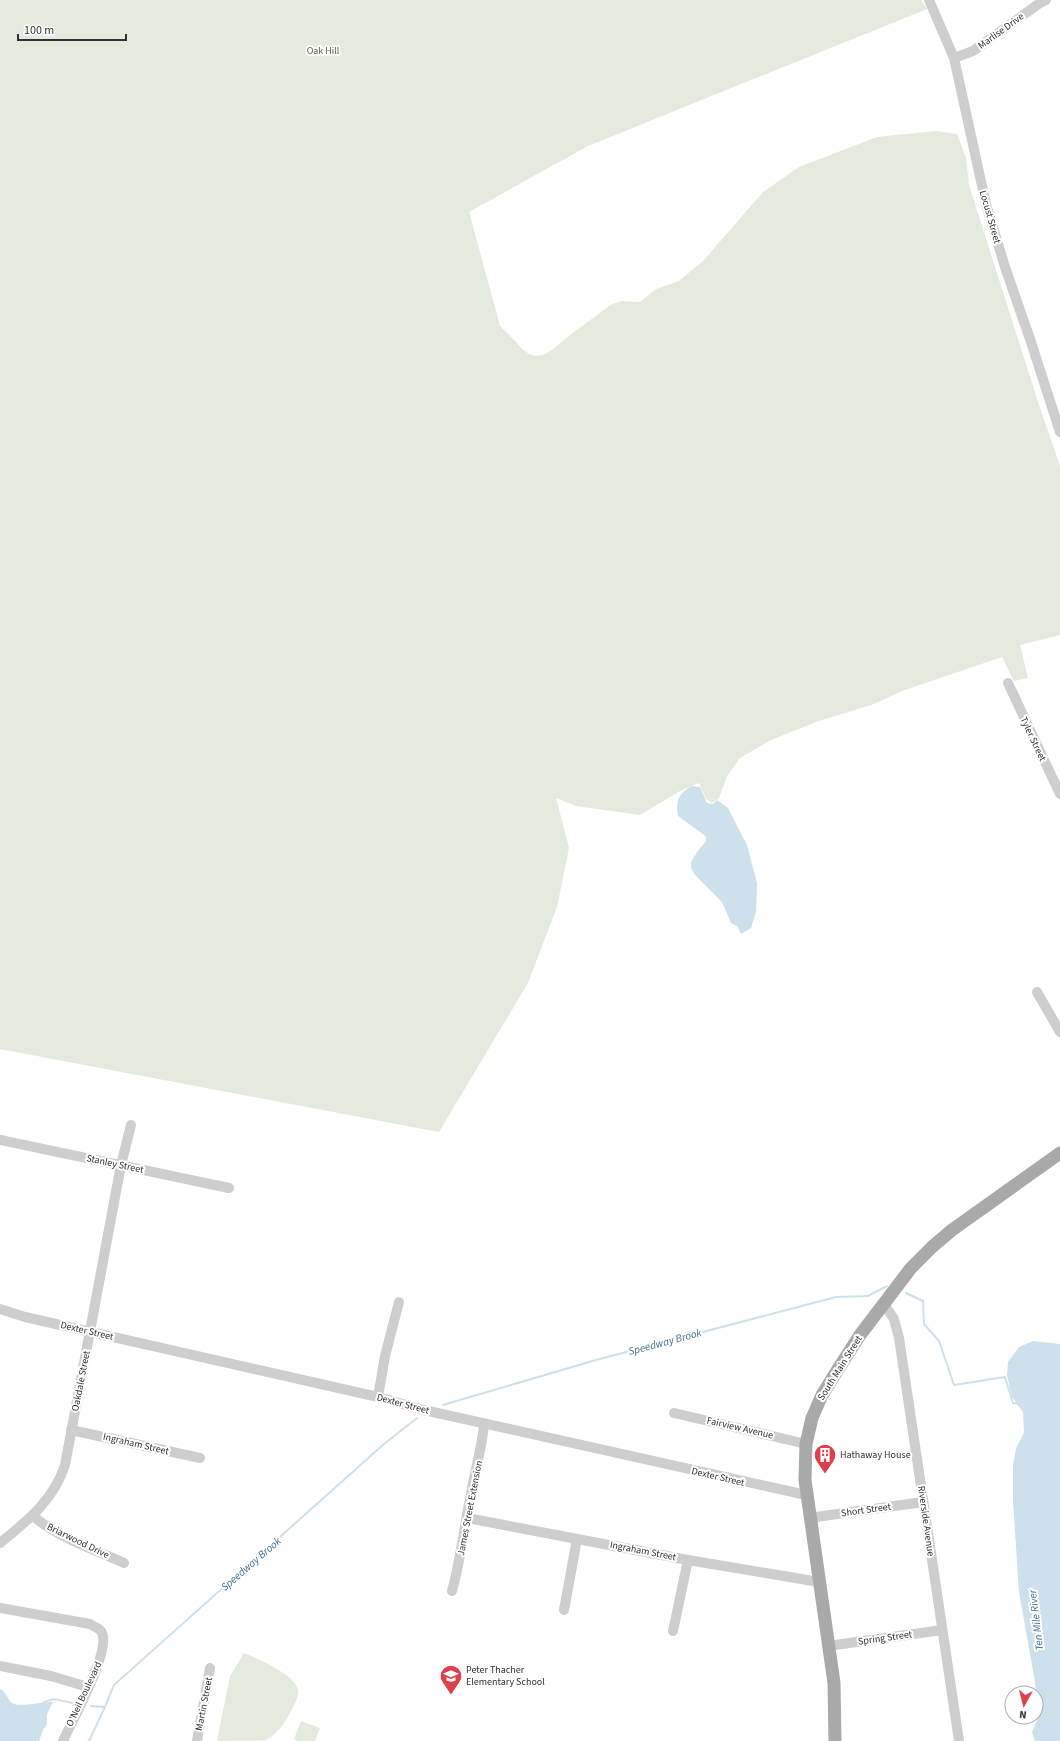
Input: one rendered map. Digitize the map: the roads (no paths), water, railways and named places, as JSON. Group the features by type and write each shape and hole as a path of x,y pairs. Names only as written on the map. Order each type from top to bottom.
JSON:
{"main road":[{"name":"South Main Street","path":"835,1741 834,1683 806,1495 804,1464 806,1444 812,1418 822,1396 860,1335 911,1268 932,1247 958,1226 1060,1153"}],"street":[{"name":"Locust Street","path":"929,0 939,19 954,58 986,204 1005,267 1060,432"},
{"name":"Marlise Drive","path":"954,58 973,51 1046,0"},
{"name":"Tyler Street","path":"1008,683 1059,791"},
{"path":"1037,992 1060,1032"},
{"name":"Oakdale Street","path":"0,1544 33,1516 53,1493 61,1478 91,1332 121,1165 131,1125"},
{"name":"Stanley Street","path":"0,1140 229,1188"},
{"path":"378,1397 384,1356 398,1302"},
{"name":"Riverside Avenue","path":"884,1304 894,1319 898,1338 959,1741"},
{"name":"Dexter Street","path":"0,1309 25,1317 378,1397 424,1410 484,1424 806,1495"},
{"name":"Fairview Avenue","path":"674,1413 806,1444"},
{"name":"James Street Extension","path":"452,1591 457,1573 471,1493 483,1444 484,1424"},
{"name":"Ingraham Street","path":"71,1430 200,1458"},
{"name":"Short Street","path":"809,1518 924,1502"},
{"name":"Briarwood Drive","path":"33,1516 61,1535 124,1563"},
{"name":"Ingraham Street","path":"467,1518 688,1560 819,1582"},
{"path":"564,1610 577,1539"},
{"path":"673,1631 688,1560"},
{"name":"O'Neil Boulevard","path":"0,1608 90,1624 100,1629 103,1634 104,1644 97,1671 63,1741"},
{"name":"Spring Street","path":"828,1646 942,1630"},
{"path":"0,1666 51,1676 88,1687"},
{"name":"Martin Street","path":"197,1741 210,1668"}],"water":[{"path":"692,786 700,787 707,803 713,804 717,800 728,808 747,845 757,883 756,912 751,928 741,934 737,926 731,923 722,902 694,874 691,867 691,862 706,841 706,837 678,816 677,806 681,795"},
{"name":"Ten Mile River","path":"1033,1341 1060,1344 1060,1741 1035,1741 1032,1732 1035,1725 1044,1725 1044,1685 1035,1685 1019,1592 1013,1501 1013,1466 1016,1448 1024,1433 1023,1412 1012,1397 1007,1375 1008,1362 1019,1347"},
{"path":"0,1689 12,1703 15,1704 25,1705 53,1702 47,1714 47,1724 39,1741 0,1741"}],"waterway":[{"name":"Speedway Brook","path":"443,1405 596,1360 836,1297 868,1296 887,1286"},
{"name":"Speedway Brook","path":"906,1293 923,1301 924,1324 939,1341 954,1385 1005,1377 1013,1403 1019,1404"},
{"name":"Speedway Brook","path":"91,1706 105,1707 114,1685 384,1444 417,1418"},
{"name":"Speedway Brook","path":"44,1702 54,1699 73,1703"},
{"path":"89,1741 105,1707"}],"place":[{"name":"Hathaway House","path":"825,1474"},
{"name":"Peter Thacher Elementary School","path":"451,1696"}],"park label":[{"name":"Oak Hill","path":"323,51"}]}
